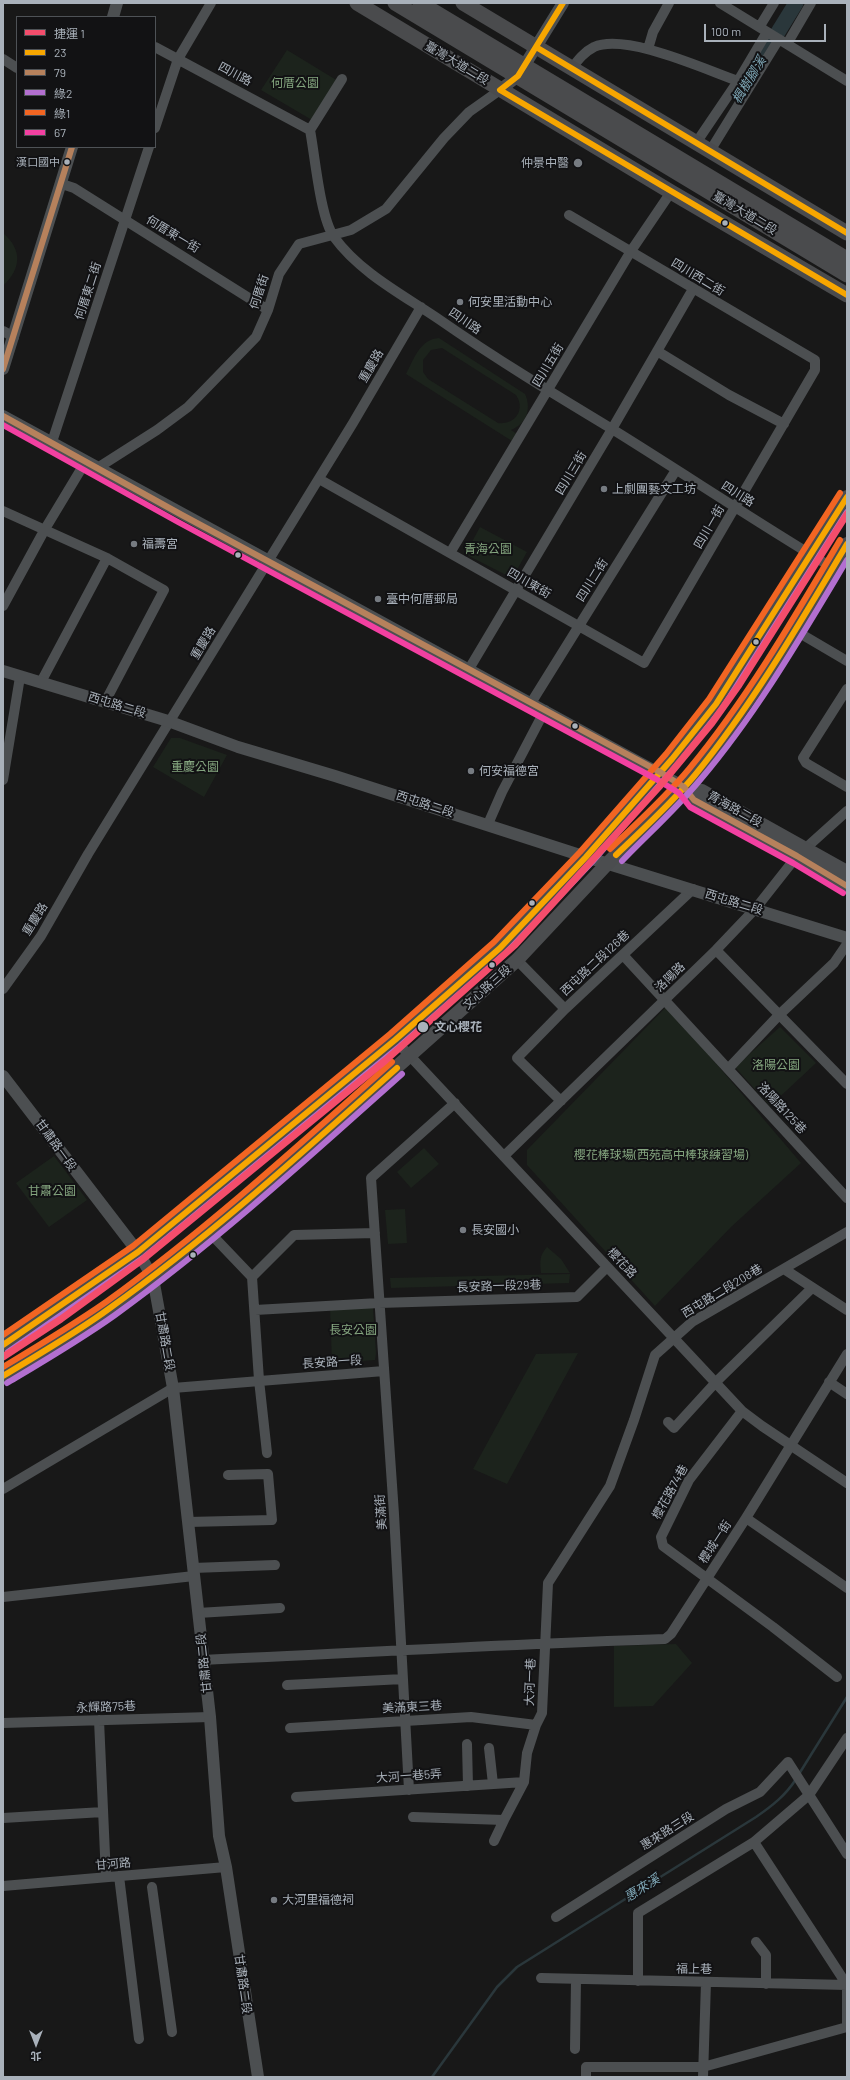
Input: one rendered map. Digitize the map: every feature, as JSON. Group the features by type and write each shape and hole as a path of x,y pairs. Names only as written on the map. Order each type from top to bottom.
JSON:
{"main road":[{"name":"臺灣大道二段","path":"356,3 671,192 847,295"},
{"name":"臺灣大道二段","path":"396,3 522,71 847,259"},
{"name":"臺灣大道二段","path":"420,3 522,71 847,275"},
{"path":"463,3 847,234"},
{"name":"文心路三段","path":"3,1345 138,1252 394,1040 500,948 586,857 660,772 716,704 812,555 847,497"},
{"name":"文心路三段","path":"3,1376 39,1356 153,1278 210,1233 517,960 607,864 684,787 704,763 796,631 847,544"},
{"name":"青海路二段","path":"684,787 694,800 847,872"},
{"name":"青海路二段","path":"801,851 847,886"}],"street":[{"path":"113,16 117,3"},
{"path":"156,125 178,59 211,3"},
{"path":"500,90 522,71 563,3"},
{"path":"648,49 653,32 669,3"},
{"path":"720,3 847,81"},
{"path":"696,143 738,81 774,3"},
{"path":"710,151 811,3"},
{"path":"572,68 584,53 594,47 620,43 648,49 738,81"},
{"name":"四川路","path":"156,48 310,130 326,220 333,235 344,249 363,266 421,307 548,391 612,429 735,508 833,568"},
{"path":"3,59 16,67"},
{"path":"310,130 342,79"},
{"name":"何厝街","path":"99,468 157,430 188,407 256,337 268,310 278,274 299,244 315,238 351,230 386,209 444,138 469,112 500,90"},
{"path":"3,369 62,184 72,148"},
{"name":"何厝東二街","path":"52,442 149,148"},
{"name":"何厝東一街","path":"62,184 74,188 268,310"},
{"name":"四川五街","path":"450,553 631,251 671,192"},
{"name":"四川西二街","path":"569,215 815,360"},
{"name":"四川三街","path":"469,669 612,429 693,289"},
{"name":"重慶路","path":"3,989 41,936 168,721 206,662 267,560 319,479 421,307"},
{"path":"3,331 14,337"},
{"path":"657,351 728,395 784,424"},
{"name":"四川一街","path":"644,663 815,370 815,360"},
{"path":"3,416 182,515 660,772 684,787"},
{"path":"3,606 6,592 86,461"},
{"name":"四川二街","path":"531,703 676,470"},
{"name":"四川東街","path":"319,479 644,663"},
{"path":"3,511 106,558 164,590 105,702"},
{"path":"41,682 106,558"},
{"path":"796,631 847,662"},
{"name":"西屯路二段","path":"3,671 168,721 238,747 488,824 607,864 756,908 847,938"},
{"path":"3,780 20,677"},
{"path":"847,689 803,758 806,763 847,787"},
{"path":"488,824 502,792 545,710"},
{"name":"洛陽路","path":"504,1156 716,950 756,908 801,851 847,812"},
{"name":"西屯路二段126巷","path":"561,1101 517,1058 565,1010 693,889"},
{"path":"728,1069 779,1015 834,963 847,944"},
{"path":"716,950 847,1083"},
{"name":"洛陽路125巷","path":"623,955 847,1198"},
{"path":"517,960 565,1010"},
{"name":"櫻花路","path":"394,1040 455,1103 742,1411 847,1483"},
{"name":"甘肅路一段","path":"3,1076 138,1252"},
{"path":"384,1371 371,1178 455,1103"},
{"name":"西屯路二段208巷","path":"597,1509 610,1486 634,1420 655,1355 692,1322 847,1232"},
{"path":"210,1233 252,1277 259,1380 267,1453"},
{"path":"252,1277 294,1235 375,1233"},
{"name":"甘肅路二段","path":"138,1252 153,1278 173,1388 210,1717 219,1836 226,1867 258,2077"},
{"name":"長安路一段29巷","path":"254,1310 379,1303 577,1297 607,1267"},
{"path":"784,1269 847,1310"},
{"path":"668,1422 674,1428 716,1382 812,1288"},
{"name":"櫻城一街","path":"544,1643 665,1639 671,1634 746,1518 790,1444 847,1354"},
{"name":"長安路一段","path":"3,1488 173,1388 384,1371"},
{"name":"美滿街","path":"384,1371 404,1679 409,1790"},
{"path":"829,1382 847,1394"},
{"name":"櫻花路74巷","path":"742,1411 689,1480 661,1537 663,1546 837,1677"},
{"path":"188,1522 272,1520 268,1474 228,1476"},
{"name":"大河一巷","path":"494,1841 524,1782 528,1753 536,1725 542,1712 544,1643 548,1583 597,1509"},
{"path":"746,1518 847,1588"},
{"path":"3,1597 194,1572 275,1565"},
{"path":"198,1613 280,1608"},
{"path":"203,1660 544,1643"},
{"path":"287,1685 404,1679"},
{"name":"永輝路75巷","path":"3,1723 210,1717"},
{"name":"美滿東三巷","path":"290,1728 471,1717 536,1725"},
{"path":"99,1720 106,1877"},
{"path":"638,1981 638,1913 754,1842 809,1794 847,1738"},
{"path":"467,1744 468,1786"},
{"path":"489,1748 493,1784"},
{"name":"惠來路三段","path":"556,1917 726,1809 760,1792 788,1762 809,1794"},
{"name":"大河一巷5弄","path":"296,1797 524,1782"},
{"path":"809,1794 847,1854"},
{"path":"3,1818 103,1812"},
{"path":"413,1817 504,1820"},
{"path":"586,2077 586,2068 651,2072 703,2072 847,2027 847,1985 754,1842"},
{"name":"甘河路","path":"3,1886 226,1867"},
{"path":"119,1876 139,2039"},
{"path":"152,1887 172,2032"},
{"path":"756,1942 766,1955 766,1984"},
{"name":"福上巷","path":"540,1978 847,1985"},
{"path":"575,2049 576,1980"},
{"path":"703,2072 706,1982"}],"green space":[{"name":"何厝公園","path":"287,50 338,81 312,120 261,90"},
{"path":"3,233 14,246 17,253 17,260 13,273 3,286"},
{"path":"439,338 525,394 528,410 524,420 511,430 517,434 512,441 406,374 418,351 432,339","holes":["442,348 516,395 520,406 517,415 509,422 498,423 428,379 423,372 423,360 431,350"]},
{"name":"青海公園","path":"480,527 527,552 514,575 508,576 467,555 467,551"},
{"name":"重慶公園","path":"171,738 180,738 227,755 204,797 153,767"},
{"name":"櫻花棒球場(西苑高中棒球練習場)","path":"667,1006 801,1163 731,1227 655,1306 527,1165 527,1150"},
{"name":"洛陽公園","path":"780,1027 816,1063 770,1106 735,1067"},
{"path":"424,1148 439,1164 411,1188 397,1172"},
{"name":"甘肅公園","path":"54,1156 87,1200 49,1227 16,1183"},
{"path":"405,1209 407,1243 388,1244 385,1210"},
{"path":"547,1247 561,1259 570,1273 541,1273 541,1259"},
{"path":"570,1274 569,1283 391,1288 390,1278"},
{"name":"長安公園","path":"330,1307 373,1308 376,1353 375,1360 332,1363"},
{"path":"578,1353 507,1484 473,1469 536,1354"},
{"path":"676,1644 692,1663 653,1706 614,1707 614,1646"}],"waterway":[{"name":"楓樹腳溪","path":"767,50 796,3"},
{"name":"惠來溪","path":"799,1774 847,1697"},
{"name":"惠來溪","path":"432,2077 497,1987 517,1967 768,1809 788,1790 796,1779"}],"metro line":[{"name":"1","path":"3,1357 61,1319 142,1260 386,1060 515,945 659,787 712,723 739,685 847,514"}],"transit line":[{"name":"23","path":"563,3 518,76 500,90 847,295"},
{"name":"23","path":"536,47 847,233"},
{"name":"79","path":"3,369 72,148"},
{"name":"79","path":"3,416 182,515 660,772 684,787 694,800 797,856 847,886"},
{"name":"67","path":"3,425 178,522 656,779 679,793 690,807 793,863 843,893"},
{"name":"綠1","path":"3,1335 133,1246 390,1034 494,942 580,852 666,754 709,699 840,493"},
{"name":"23","path":"3,1345 138,1252 395,1040 500,948 586,857 672,759 716,704 847,497"},
{"name":"綠2","path":"8,1352 143,1258 400,1046 506,953 592,862 678,764 722,709 847,512"},
{"name":"綠1","path":"610,849 651,810 689,769 731,715 769,658 840,540"},
{"name":"23","path":"616,855 657,816 695,775 737,720 812,603 847,544"},
{"name":"綠2","path":"622,861 691,791 741,728 778,673 847,560"},
{"name":"綠1","path":"3,1367 106,1302 180,1245 252,1186 392,1062"},
{"name":"23","path":"3,1376 97,1317 148,1280 257,1192 397,1068"},
{"name":"綠2","path":"7,1383 89,1333 153,1287 226,1229 402,1074"}],"place":[{"name":"漢口國中","path":"67,162"},
{"name":"仲景中醫","path":"578,163"},
{"name":"何安里活動中心","path":"460,302"},
{"name":"上劇團藝文工坊","path":"604,489"},
{"name":"福壽宮","path":"134,544"},
{"name":"臺中何厝郵局","path":"378,599"},
{"name":"何安福德宮","path":"471,771"},
{"name":"文心櫻花","path":"423,1027"},
{"name":"長安國小","path":"463,1230"},
{"name":"大河里福德祠","path":"274,1900"}]}
